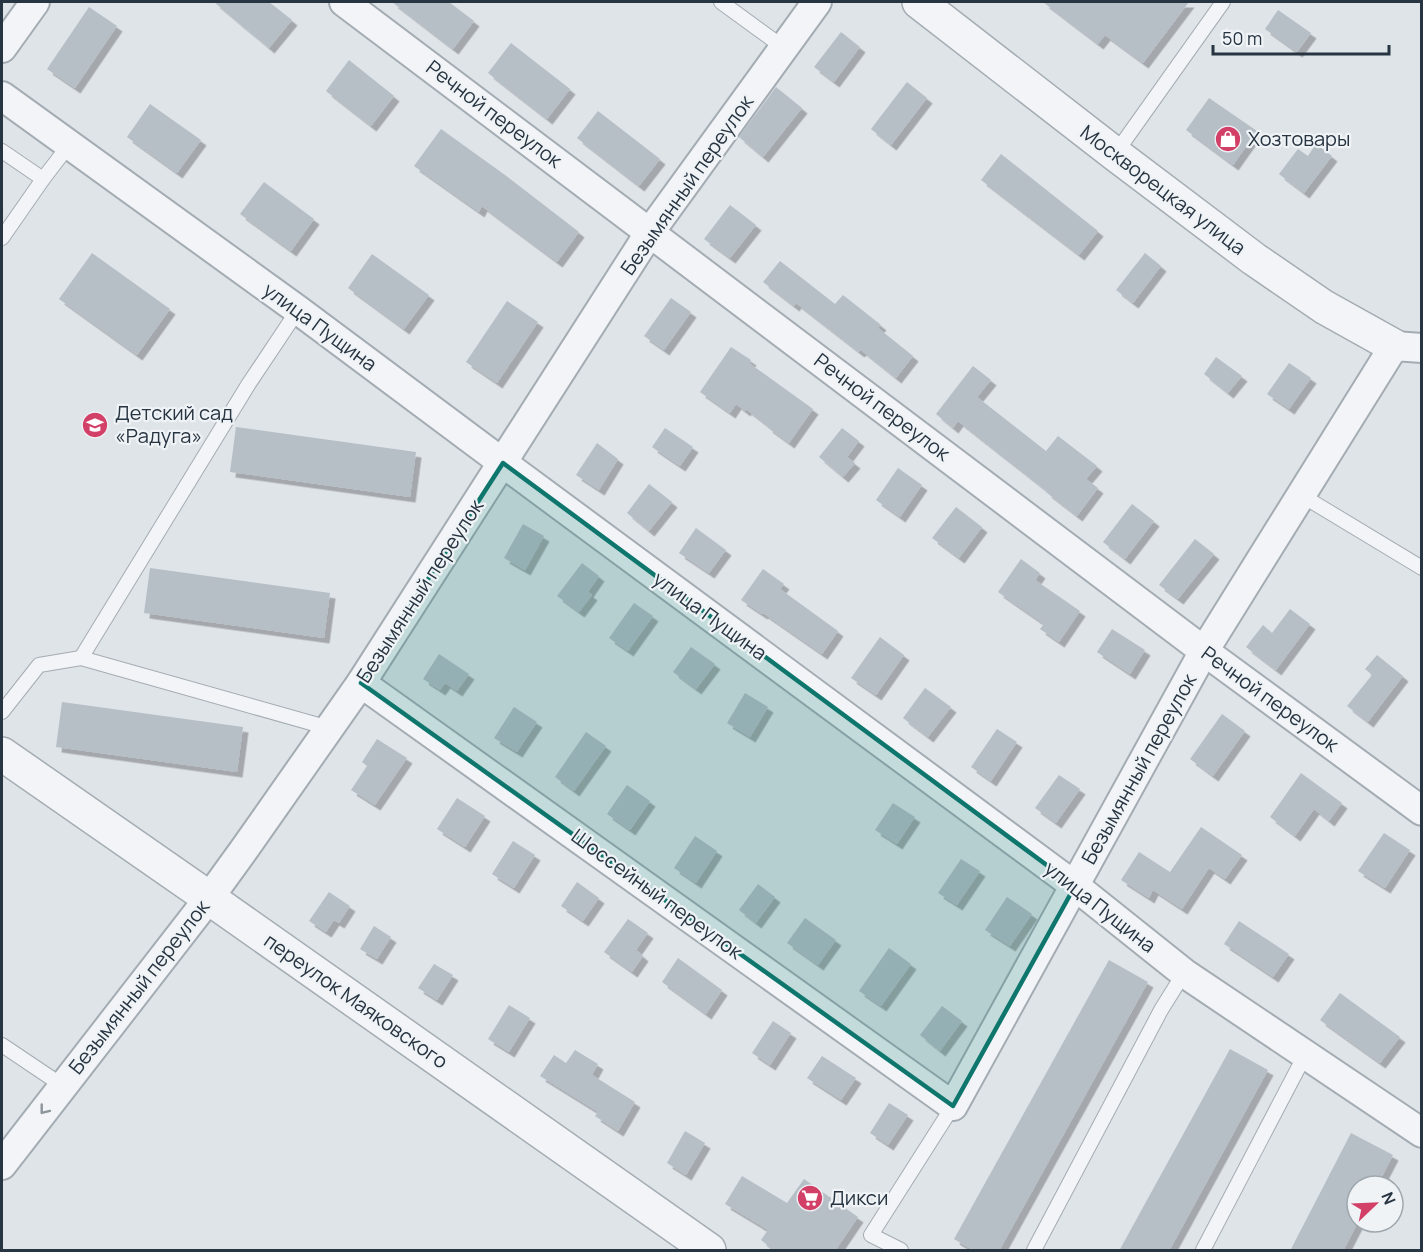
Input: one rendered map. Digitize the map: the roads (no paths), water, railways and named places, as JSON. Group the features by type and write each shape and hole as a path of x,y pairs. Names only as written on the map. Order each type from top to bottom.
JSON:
{"street":[{"path":"2,48 35,2"},
{"name":"Речной переулок","path":"344,2 1204,651 1422,811"},
{"name":"Безымянный переулок","path":"2,1165 209,898 329,728 651,232 817,2"},
{"name":"Москворецкая улица","path":"919,2 1254,259 1324,307 1408,347"},
{"name":"улица Пущина","path":"2,96 298,310 1075,886 1184,973 1422,1133"},
{"name":"Безымянный переулок","path":"953,1106 1204,651 1301,495 1408,347"},
{"name":"Шоссейный переулок","path":"360,683 953,1106"},
{"name":"переулок Маяковского","path":"2,754 710,1251"}],"lane":[{"path":"721,2 784,48"},
{"path":"1115,154 1223,2"},
{"path":"2,238 69,145"},
{"path":"2,151 43,179"},
{"path":"81,658 248,385 298,310"},
{"path":"1301,495 1422,568"},
{"path":"2,712 39,665 81,658 329,728"},
{"path":"1034,1251 1161,1010 1184,973"},
{"path":"2,1045 63,1086"},
{"path":"1203,1251 1305,1054"},
{"path":"901,1251 871,1235 953,1106"}],"place":[{"name":"Хозтовары","path":"1228,139"},
{"name":"Детский сад «Радуга»","path":"95,425"},
{"name":"Дикси","path":"810,1198"}]}
